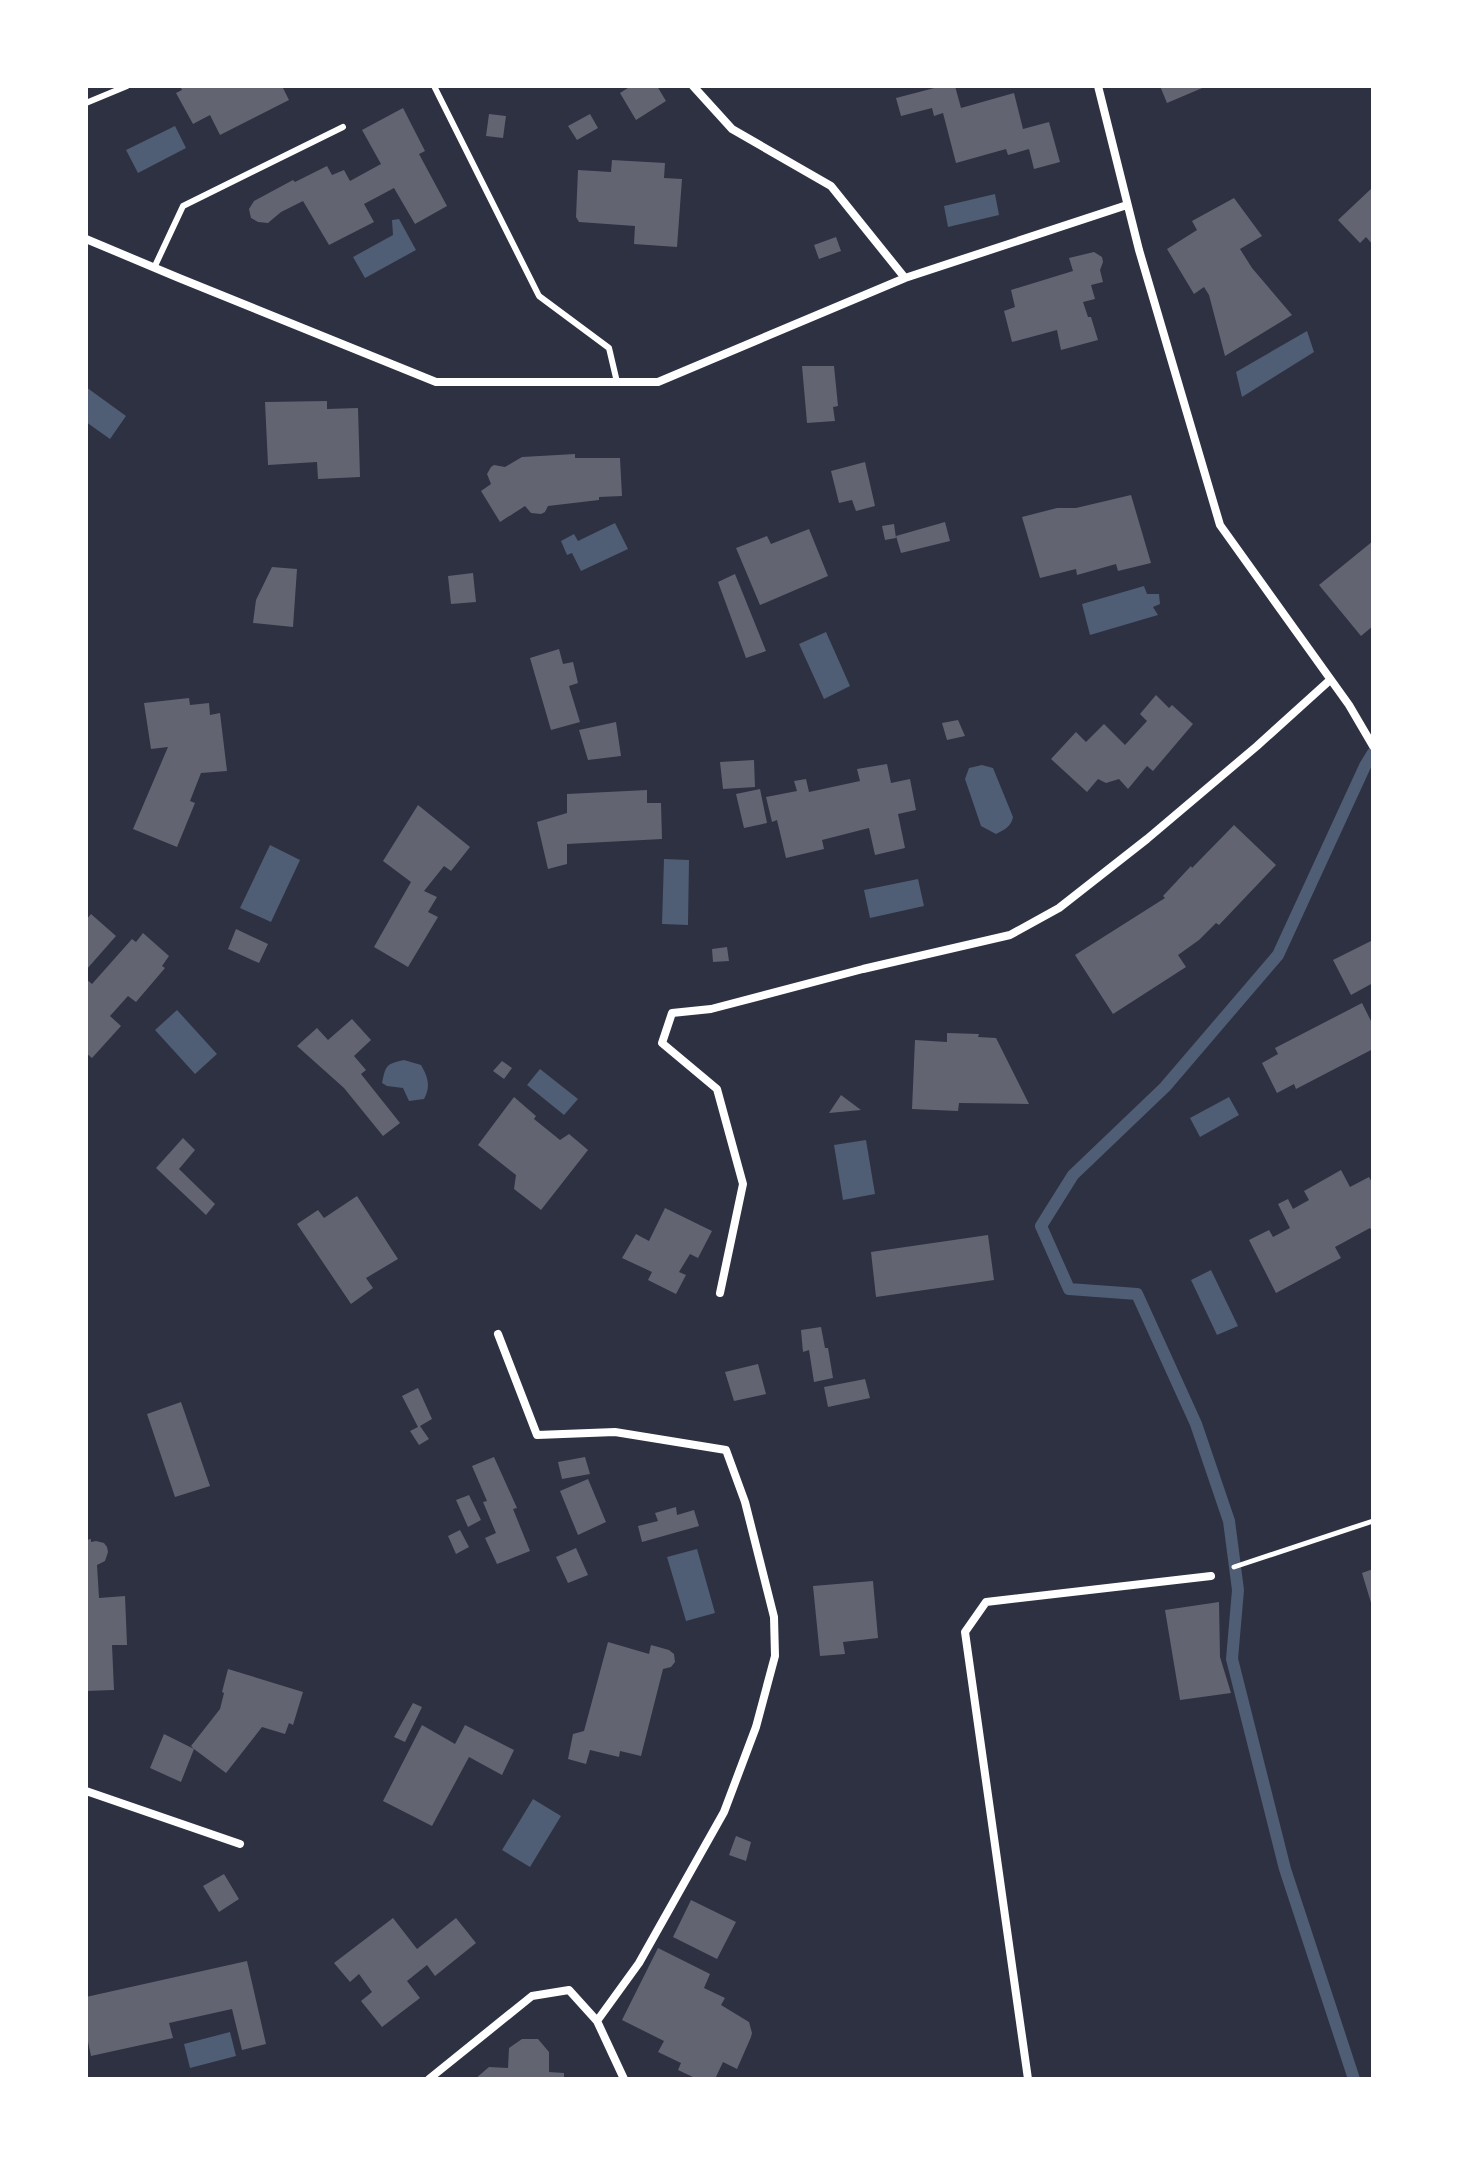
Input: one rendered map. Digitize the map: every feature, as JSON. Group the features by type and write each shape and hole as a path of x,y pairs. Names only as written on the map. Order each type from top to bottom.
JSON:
{"street":[{"path":"693,86 732,129 831,186 905,278"},
{"path":"1098,86 1139,250 1220,525 1373,746"},
{"path":"86,239 436,382 658,382 905,278 1127,205"},
{"path":"720,1293 743,1184 717,1089 662,1043 672,1013 711,1009 1010,935 1059,908 1147,839 1330,680"},
{"path":"498,1334 537,1435 615,1432 726,1450 745,1502 774,1617 775,1656 756,1727 724,1812 639,1963 597,2021"},
{"path":"1028,2079 965,1632 986,1602 1211,1576"},
{"path":"86,1791 240,1844"},
{"path":"429,2079 532,1996 569,1990 597,2021 624,2079"}],"lane":[{"path":"86,103 127,86"},
{"path":"434,86 539,296 609,348 617,382"},
{"path":"154,268 183,206 343,127"}],"path":[{"path":"1245,1563 1373,1521"}],"water":[{"path":"175,126 186,148 138,173 126,150"},
{"path":"995,194 999,215 948,227 944,206"},
{"path":"399,219 416,250 365,278 353,257 393,235 392,220"},
{"path":"1307,331 1314,352 1242,397 1236,372"},
{"path":"86,387 126,416 110,439 86,422"},
{"path":"615,523 628,549 581,571 572,553 567,555 561,541 574,534 578,541"},
{"path":"1144,586 1147,594 1159,594 1160,604 1153,607 1158,615 1090,635 1082,604"},
{"path":"826,632 850,686 824,699 799,644"},
{"path":"982,765 993,768 1013,817 1009,826 996,834 981,826 965,779 969,768"},
{"path":"270,845 300,860 271,922 240,908"},
{"path":"664,859 689,860 688,925 662,924"},
{"path":"918,879 924,906 870,918 864,890"},
{"path":"177,1010 217,1054 195,1074 155,1030"},
{"path":"404,1060 421,1065 428,1086 424,1099 409,1101 403,1088 382,1083 387,1067"},
{"path":"540,1069 578,1099 564,1115 527,1085"},
{"path":"1229,1097 1239,1115 1200,1137 1190,1118"},
{"path":"866,1140 875,1194 843,1200 834,1145"},
{"path":"1211,1270 1238,1326 1217,1335 1191,1280"},
{"path":"697,1549 715,1613 686,1621 667,1557"},
{"path":"533,1799 561,1816 530,1867 502,1850"},
{"path":"230,2032 236,2056 190,2068 184,2044"}],"building":[{"path":"180,86 282,86 289,100 220,135 210,115 193,124 176,93 182,90"},
{"path":"631,86 657,86 666,101 636,120 620,93"},
{"path":"942,86 955,86 961,108 1014,93 1023,129 1049,122 1060,162 1034,169 1029,149 1008,155 1006,149 956,163 943,113 934,116 932,108 901,116 896,98"},
{"path":"1160,86 1207,86 1167,103"},
{"path":"403,108 425,151 419,154 447,206 415,224 394,188 364,204 374,222 329,245 303,201 268,223 251,218 249,209 254,201 293,180 295,182 327,166 332,175 344,170 350,181 381,164 362,130"},
{"path":"489,114 506,116 503,138 486,136"},
{"path":"590,114 598,128 577,140 568,126"},
{"path":"612,160 665,163 664,178 682,179 677,247 634,244 635,226 579,222 576,217 578,170 611,172"},
{"path":"1373,187 1373,245 1366,237 1360,243 1338,220"},
{"path":"1234,198 1262,236 1240,249 1292,315 1225,356 1209,295 1204,287 1194,294 1167,249 1197,230 1192,221"},
{"path":"836,237 841,251 819,259 814,245"},
{"path":"1094,252 1102,257 1100,270 1103,282 1091,285 1095,299 1083,302 1098,340 1061,350 1057,330 1012,342 1004,311 1015,307 1011,290 1073,271 1069,258"},
{"path":"802,366 834,366 838,406 833,407 835,421 807,423"},
{"path":"327,401 327,409 358,408 360,477 318,479 317,462 268,465 265,402"},
{"path":"575,454 575,458 620,458 622,496 548,506 541,514 531,513 525,506 500,522 481,491 491,484 487,474 491,467 505,467 522,457"},
{"path":"865,462 875,506 856,511 852,500 839,503 831,471"},
{"path":"1131,495 1151,563 1118,571 1116,564 1077,575 1076,569 1040,578 1022,517"},
{"path":"945,522 950,541 901,553 896,536"},
{"path":"894,524 896,538 885,540 882,526"},
{"path":"809,529 828,576 760,605 736,548 767,536 771,544"},
{"path":"1373,541 1373,626 1361,636 1319,585"},
{"path":"272,567 297,569 293,627 253,623 256,600"},
{"path":"473,573 476,602 451,604 448,576"},
{"path":"735,574 766,651 746,658 718,582"},
{"path":"559,649 563,664 573,662 578,683 569,686 580,722 551,730 530,658"},
{"path":"1156,695 1193,724 1153,771 1147,766 1128,789 1119,779 1106,783 1098,779 1087,792 1051,759 1076,732 1086,742 1104,724 1125,745 1147,721 1140,714"},
{"path":"189,698 190,705 209,703 210,715 220,713 227,771 201,773 190,801 195,803 177,847 133,829 168,747 151,749 144,703"},
{"path":"958,720 965,736 947,740 942,723"},
{"path":"616,722 621,756 588,760 579,730"},
{"path":"754,760 755,787 723,789 720,762"},
{"path":"887,764 891,783 910,779 916,810 898,814 905,848 875,855 869,828 822,840 824,849 786,858 777,820 772,822 766,797 797,791 794,781 806,779 809,792 860,781 857,769"},
{"path":"760,789 767,823 744,828 736,794"},
{"path":"647,790 647,803 661,803 662,839 567,844 567,864 548,869 537,822 567,813 567,794"},
{"path":"418,805 470,847 451,871 444,866 424,891 437,897 428,912 438,917 408,967 374,947 411,882 383,861"},
{"path":"1234,825 1276,865 1219,925 1216,923 1178,955 1186,967 1113,1014 1075,955 1165,898 1163,896 1191,866"},
{"path":"91,914 116,936 86,970 86,920"},
{"path":"236,929 268,944 259,963 228,949"},
{"path":"143,933 169,956 162,966 165,968 136,1002 128,996 110,1016 121,1026 92,1058 86,1053 86,979 92,984 132,939 136,942"},
{"path":"1373,940 1373,983 1351,995 1333,960"},
{"path":"727,947 729,961 713,962 712,949"},
{"path":"1362,1003 1373,1025 1373,1049 1296,1089 1294,1084 1277,1093 1262,1063 1278,1054 1275,1048"},
{"path":"352,1019 371,1040 354,1056 366,1070 361,1074 400,1123 383,1136 344,1088 297,1046 317,1028 328,1040"},
{"path":"947,1033 996,1038 1029,1104 959,1103 958,1111 912,1109 915,1040 947,1042"},
{"path":"502,1061 512,1068 504,1079 493,1071"},
{"path":"841,1095 861,1110 829,1113"},
{"path":"514,1097 536,1116 534,1119 560,1140 569,1134 588,1150 541,1210 514,1189 516,1175 478,1145"},
{"path":"183,1138 195,1150 179,1169 215,1204 206,1215 156,1168"},
{"path":"1341,1170 1350,1187 1369,1177 1373,1184 1373,1233 1370,1228 1335,1247 1341,1258 1276,1293 1249,1240 1269,1230 1273,1237 1290,1228 1278,1204 1288,1199 1293,1209 1309,1200 1304,1191"},
{"path":"357,1196 398,1259 366,1278 373,1288 351,1304 297,1224 318,1210 324,1218"},
{"path":"665,1208 712,1231 698,1258 690,1254 679,1272 686,1275 676,1294 648,1280 652,1272 622,1258 636,1234 649,1241"},
{"path":"988,1235 994,1280 876,1297 871,1252"},
{"path":"821,1327 833,1378 814,1382 809,1350 803,1352 801,1330"},
{"path":"758,1364 766,1394 734,1401 725,1372"},
{"path":"865,1379 870,1398 828,1407 824,1387"},
{"path":"418,1388 432,1419 420,1426 429,1439 419,1445 410,1431 418,1427 402,1396"},
{"path":"181,1402 210,1486 175,1497 147,1414"},
{"path":"494,1457 517,1508 513,1509 530,1551 497,1564 485,1538 496,1533 472,1466"},
{"path":"585,1457 590,1474 562,1479 558,1462"},
{"path":"588,1479 606,1522 578,1535 560,1491"},
{"path":"469,1495 481,1520 468,1527 456,1500"},
{"path":"676,1507 677,1515 694,1510 699,1526 642,1542 638,1526 658,1521 655,1513"},
{"path":"460,1530 469,1547 456,1554 448,1536"},
{"path":"91,1539 91,1542 104,1543 108,1552 105,1561 97,1565 99,1598 125,1596 127,1645 112,1645 114,1690 86,1691 86,1540"},
{"path":"576,1548 588,1575 568,1583 556,1557"},
{"path":"1373,1569 1373,1606 1372,1606 1362,1573"},
{"path":"873,1581 878,1638 843,1642 845,1654 820,1656 813,1586"},
{"path":"1219,1602 1220,1657 1231,1693 1180,1700 1165,1610"},
{"path":"608,1642 649,1654 651,1645 669,1650 674,1654 675,1662 663,1669 641,1756 620,1751 619,1757 590,1750 586,1764 568,1759 573,1734 584,1731"},
{"path":"228,1669 303,1692 293,1725 289,1723 285,1734 262,1727 226,1773 191,1746 220,1709"},
{"path":"413,1703 422,1707 405,1742 394,1737"},
{"path":"422,1725 455,1744 465,1725 514,1750 502,1775 469,1757 432,1826 383,1801"},
{"path":"164,1734 194,1749 181,1782 150,1768"},
{"path":"736,1836 751,1842 746,1861 729,1855"},
{"path":"224,1874 239,1899 219,1912 203,1886"},
{"path":"691,1900 736,1922 717,1959 673,1937"},
{"path":"393,1918 417,1949 456,1918 476,1943 435,1976 427,1965 407,1981 420,1998 382,2027 361,2001 372,1992 359,1974 350,1982 334,1963"},
{"path":"658,1948 710,1974 704,1988 725,1998 721,2005 749,2022 751,2037 737,2069 723,2062 715,2079 697,2079 678,2070 681,2063 658,2052 664,2041 622,2020"},
{"path":"247,1961 266,2044 242,2050 232,2009 169,2023 173,2038 91,2056 86,2032 86,1997"},
{"path":"522,2039 538,2039 549,2052 549,2072 564,2073 564,2079 475,2079 489,2067 508,2068 509,2048"}],"waterway":[{"path":"1354,2079 1285,1869 1232,1659 1238,1590 1229,1521 1196,1424 1137,1294 1069,1289 1041,1226 1073,1175 1165,1087 1278,955 1373,753"}]}
